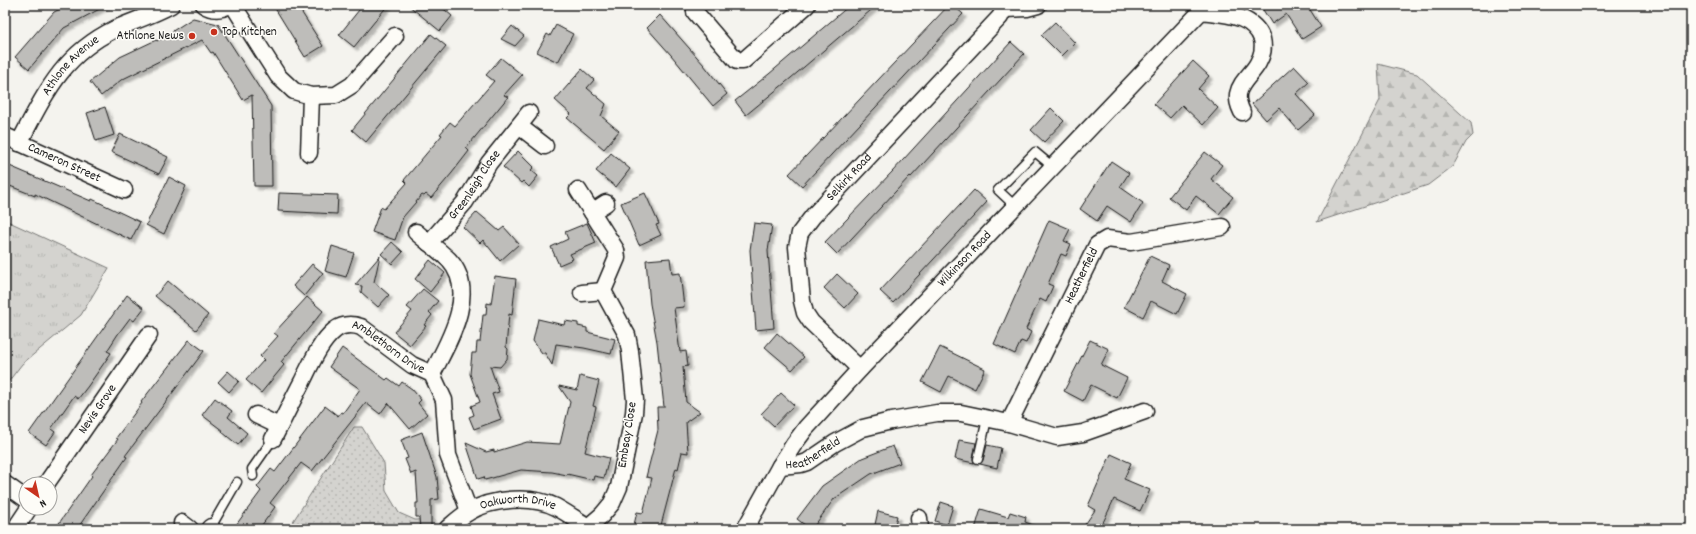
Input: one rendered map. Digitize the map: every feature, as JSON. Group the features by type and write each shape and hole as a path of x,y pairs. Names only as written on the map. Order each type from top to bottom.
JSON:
{"street":[{"name":"Athlone Avenue","path":"19,143 50,86 71,59 92,42 115,29 157,13 171,5"},
{"path":"204,5 208,8 216,9 229,5"},
{"path":"233,5 278,76 294,91 311,96 336,95 352,85 395,36"},
{"path":"695,5 695,12 737,61 743,60 807,5"},
{"path":"1005,7 1028,8 1038,5"},
{"name":"Selkirk Road","path":"860,368 811,322 805,313 802,300 797,247 800,233 812,216 1000,17 1005,7"},
{"path":"1204,8 1239,17 1248,21 1255,27 1263,43 1259,62 1240,86 1238,104 1242,112"},
{"name":"Wilkinson Road","path":"745,529 780,466 806,428 860,368 1204,8"},
{"path":"309,153 311,96"},
{"name":"Greenleigh Close","path":"428,243 465,202 490,163 529,113"},
{"path":"519,126 545,146"},
{"name":"Cameron Street","path":"5,136 124,190"},
{"path":"578,190 616,250 617,258 603,291 582,293"},
{"path":"592,212 606,203"},
{"name":"Heatherfield","path":"1009,423 1097,245 1107,239 1131,242 1222,227"},
{"path":"416,232 450,261 458,275 461,289 461,303 454,330 432,374"},
{"name":"Embsay Close","path":"588,528 612,503 619,487 634,413 635,400 627,335 603,291"},
{"name":"Amblethorn Drive","path":"276,433 316,355 328,338 336,330 344,326 353,324 361,327 412,365 432,374 444,400 448,455 469,511"},
{"name":"Nevis Grove","path":"52,476 149,335"},
{"name":"Heatherfield","path":"780,466 807,462 835,443 863,428 937,412 961,413 1009,423 1057,437 1083,433 1145,411"},
{"path":"256,415 276,433"},
{"path":"5,484 18,493"},
{"name":"Oakworth Drive","path":"447,529 469,511 493,503 515,500 534,500 555,507 588,528"},
{"path":"15,529 24,516"}],"lane":[{"path":"1015,206 998,190 1035,152 1052,167"},
{"path":"978,459 987,419"},
{"path":"253,476 252,469 276,433"},
{"path":"210,528 237,482"}],"green space":[{"path":"1378,64 1417,74 1471,123 1473,135 1466,142 1453,166 1428,185 1317,222 1380,100"},
{"path":"5,220 109,268 81,315 22,364 5,386"},
{"path":"354,427 362,427 384,463 386,491 399,513 415,520 431,519 424,529 288,529"}],"building":[{"path":"68,5 107,5 64,28 29,69 15,57 54,12"},
{"path":"273,5 297,5 323,46 305,57"},
{"path":"363,5 388,5 354,47 339,35"},
{"path":"408,5 439,5 452,16 440,31"},
{"path":"850,5 877,5 746,115 735,101"},
{"path":"949,5 953,5 963,14 802,186 789,174"},
{"path":"1260,5 1307,5 1321,27 1302,39 1286,14 1272,24"},
{"path":"660,15 704,65 727,94 713,106 647,28"},
{"path":"193,18 218,24 271,106 272,186 254,186 252,95 243,100 213,52 211,53 202,40 121,80 101,96 90,82 120,57 156,40 157,41"},
{"path":"1055,22 1075,43 1062,56 1041,35"},
{"path":"556,25 573,34 558,62 537,52 547,34 550,36"},
{"path":"512,26 524,36 515,46 501,39"},
{"path":"431,34 446,46 366,142 352,130"},
{"path":"1011,42 1024,54 911,177 910,176 837,254 825,242 892,172"},
{"path":"501,58 522,75 504,95 508,97 466,148 469,151 431,198 426,194 424,196 422,195 403,217 395,240 372,232 381,207 384,209 407,183 404,180 442,135 440,134 450,122 455,126 494,81 486,75"},
{"path":"1193,61 1209,76 1198,89 1218,108 1203,125 1182,105 1170,118 1154,104"},
{"path":"1294,66 1309,82 1296,94 1315,115 1298,130 1279,108 1266,120 1252,104"},
{"path":"582,69 594,80 587,88 606,104 601,116 619,131 604,149 567,118 571,114 555,100"},
{"path":"105,107 114,135 96,141 87,113"},
{"path":"1051,108 1064,121 1044,142 1031,130"},
{"path":"120,134 168,157 159,174 111,152"},
{"path":"518,151 534,167 531,170 538,176 529,187 523,181 521,183 503,167"},
{"path":"1205,152 1222,165 1211,179 1233,197 1219,214 1196,196 1186,210 1169,197"},
{"path":"611,153 630,169 616,187 596,171"},
{"path":"1111,161 1129,173 1120,187 1143,203 1131,222 1107,206 1097,221 1080,209"},
{"path":"5,164 91,201 92,199 140,222 131,240 35,194 35,196 5,184"},
{"path":"169,177 186,186 164,234 146,225"},
{"path":"974,190 987,202 893,303 880,291"},
{"path":"279,193 338,195 337,214 278,211"},
{"path":"645,193 659,224 656,225 661,235 639,245 621,203"},
{"path":"477,212 499,231 504,227 519,244 500,261 483,240 480,243 463,227"},
{"path":"1049,220 1070,229 1064,241 1071,244 1066,256 1061,254 1048,284 1053,286 1046,302 1040,299 1026,329 1031,332 1026,343 1021,341 1015,354 994,344"},
{"path":"587,223 596,243 570,254 573,259 559,265 551,247 568,239 565,232"},
{"path":"754,223 772,225 768,251 774,328 756,330 750,250"},
{"path":"392,242 403,252 392,264 381,254"},
{"path":"332,246 354,253 346,277 325,271"},
{"path":"380,256 374,282 389,295 378,307 361,292 362,286 355,285"},
{"path":"1150,256 1169,265 1162,281 1187,294 1177,314 1151,301 1143,317 1124,307"},
{"path":"670,258 672,274 680,273 684,307 674,308 680,352 686,351 688,366 683,367 686,402 700,412 686,422 688,453 682,452 678,469 676,468 660,529 633,529 637,512 643,513 652,478 646,477 658,430 657,407 664,407 657,342 650,304 646,260"},
{"path":"430,260 445,273 430,292 415,279"},
{"path":"312,264 323,273 304,296 293,286"},
{"path":"837,274 858,294 845,308 824,288"},
{"path":"495,276 516,279 512,315 509,314 506,347 508,349 507,359 500,367 490,366 499,392 492,394 501,419 474,429 469,417 474,415 471,406 480,402 470,374 472,353 476,353 477,342 480,342 483,315 486,315 487,303 491,304"},
{"path":"168,281 208,315 196,330 155,296"},
{"path":"423,289 438,301 429,312 432,315 424,325 426,326 410,345 394,332 412,311 407,307"},
{"path":"127,295 144,308 134,321 130,318 118,334 107,351 111,353 88,386 78,399 74,396 51,429 55,432 46,445 29,433"},
{"path":"307,297 323,311 281,362 284,365 261,393 246,380 264,360 260,356 278,336 274,333"},
{"path":"538,319 564,325 565,321 578,323 578,326 587,328 587,332 615,339 611,354 556,344 552,365 545,353 542,353 533,341"},
{"path":"777,333 804,357 792,370 765,347"},
{"path":"189,340 204,351 125,456 127,457 77,529 55,529 92,476 91,475 118,439 116,438 142,403 141,402"},
{"path":"1090,340 1109,349 1101,365 1127,378 1117,398 1091,385 1083,401 1064,391"},
{"path":"940,347 985,369 975,389 949,376 941,392 922,382"},
{"path":"342,348 386,380 388,378 399,386 402,382 412,389 421,400 418,403 427,414 410,429 388,403 380,414 366,403 312,471 301,463 270,503 275,507 259,529 233,529 261,491 257,487 271,469 275,472 325,406 338,416 341,412 343,413 360,389 329,367"},
{"path":"228,371 239,381 229,392 218,382"},
{"path":"580,376 599,381 593,406 596,407 585,452 609,458 604,478 594,476 593,480 567,474 521,470 485,480 484,477 478,479 466,443 486,452 494,450 494,452 527,442 560,444 570,402 559,386 577,390"},
{"path":"781,393 794,405 774,426 761,414"},
{"path":"215,398 232,411 228,417 247,433 238,445 202,415"},
{"path":"422,432 437,477 439,499 431,500 431,529 420,529 419,517 416,517 416,503 418,503 416,472 411,474 405,459 408,458 401,440"},
{"path":"959,440 976,443 973,458 974,463 955,459"},
{"path":"987,445 1001,448 997,468 980,464 983,460"},
{"path":"893,446 900,463 871,474 834,499 812,529 797,519 822,486 862,458"},
{"path":"1111,454 1131,463 1124,479 1150,490 1140,511 1114,499 1100,529 1082,529 1095,510 1088,506"},
{"path":"941,502 953,506 947,525 935,521"},
{"path":"981,509 1008,517 1010,512 1026,517 1025,522 1036,526 1035,529 975,529"},
{"path":"878,511 897,516 894,529 874,529"}],"place":[{"name":"Top Kitchen","path":"214,32"},
{"name":"Athlone News","path":"192,36"}]}
